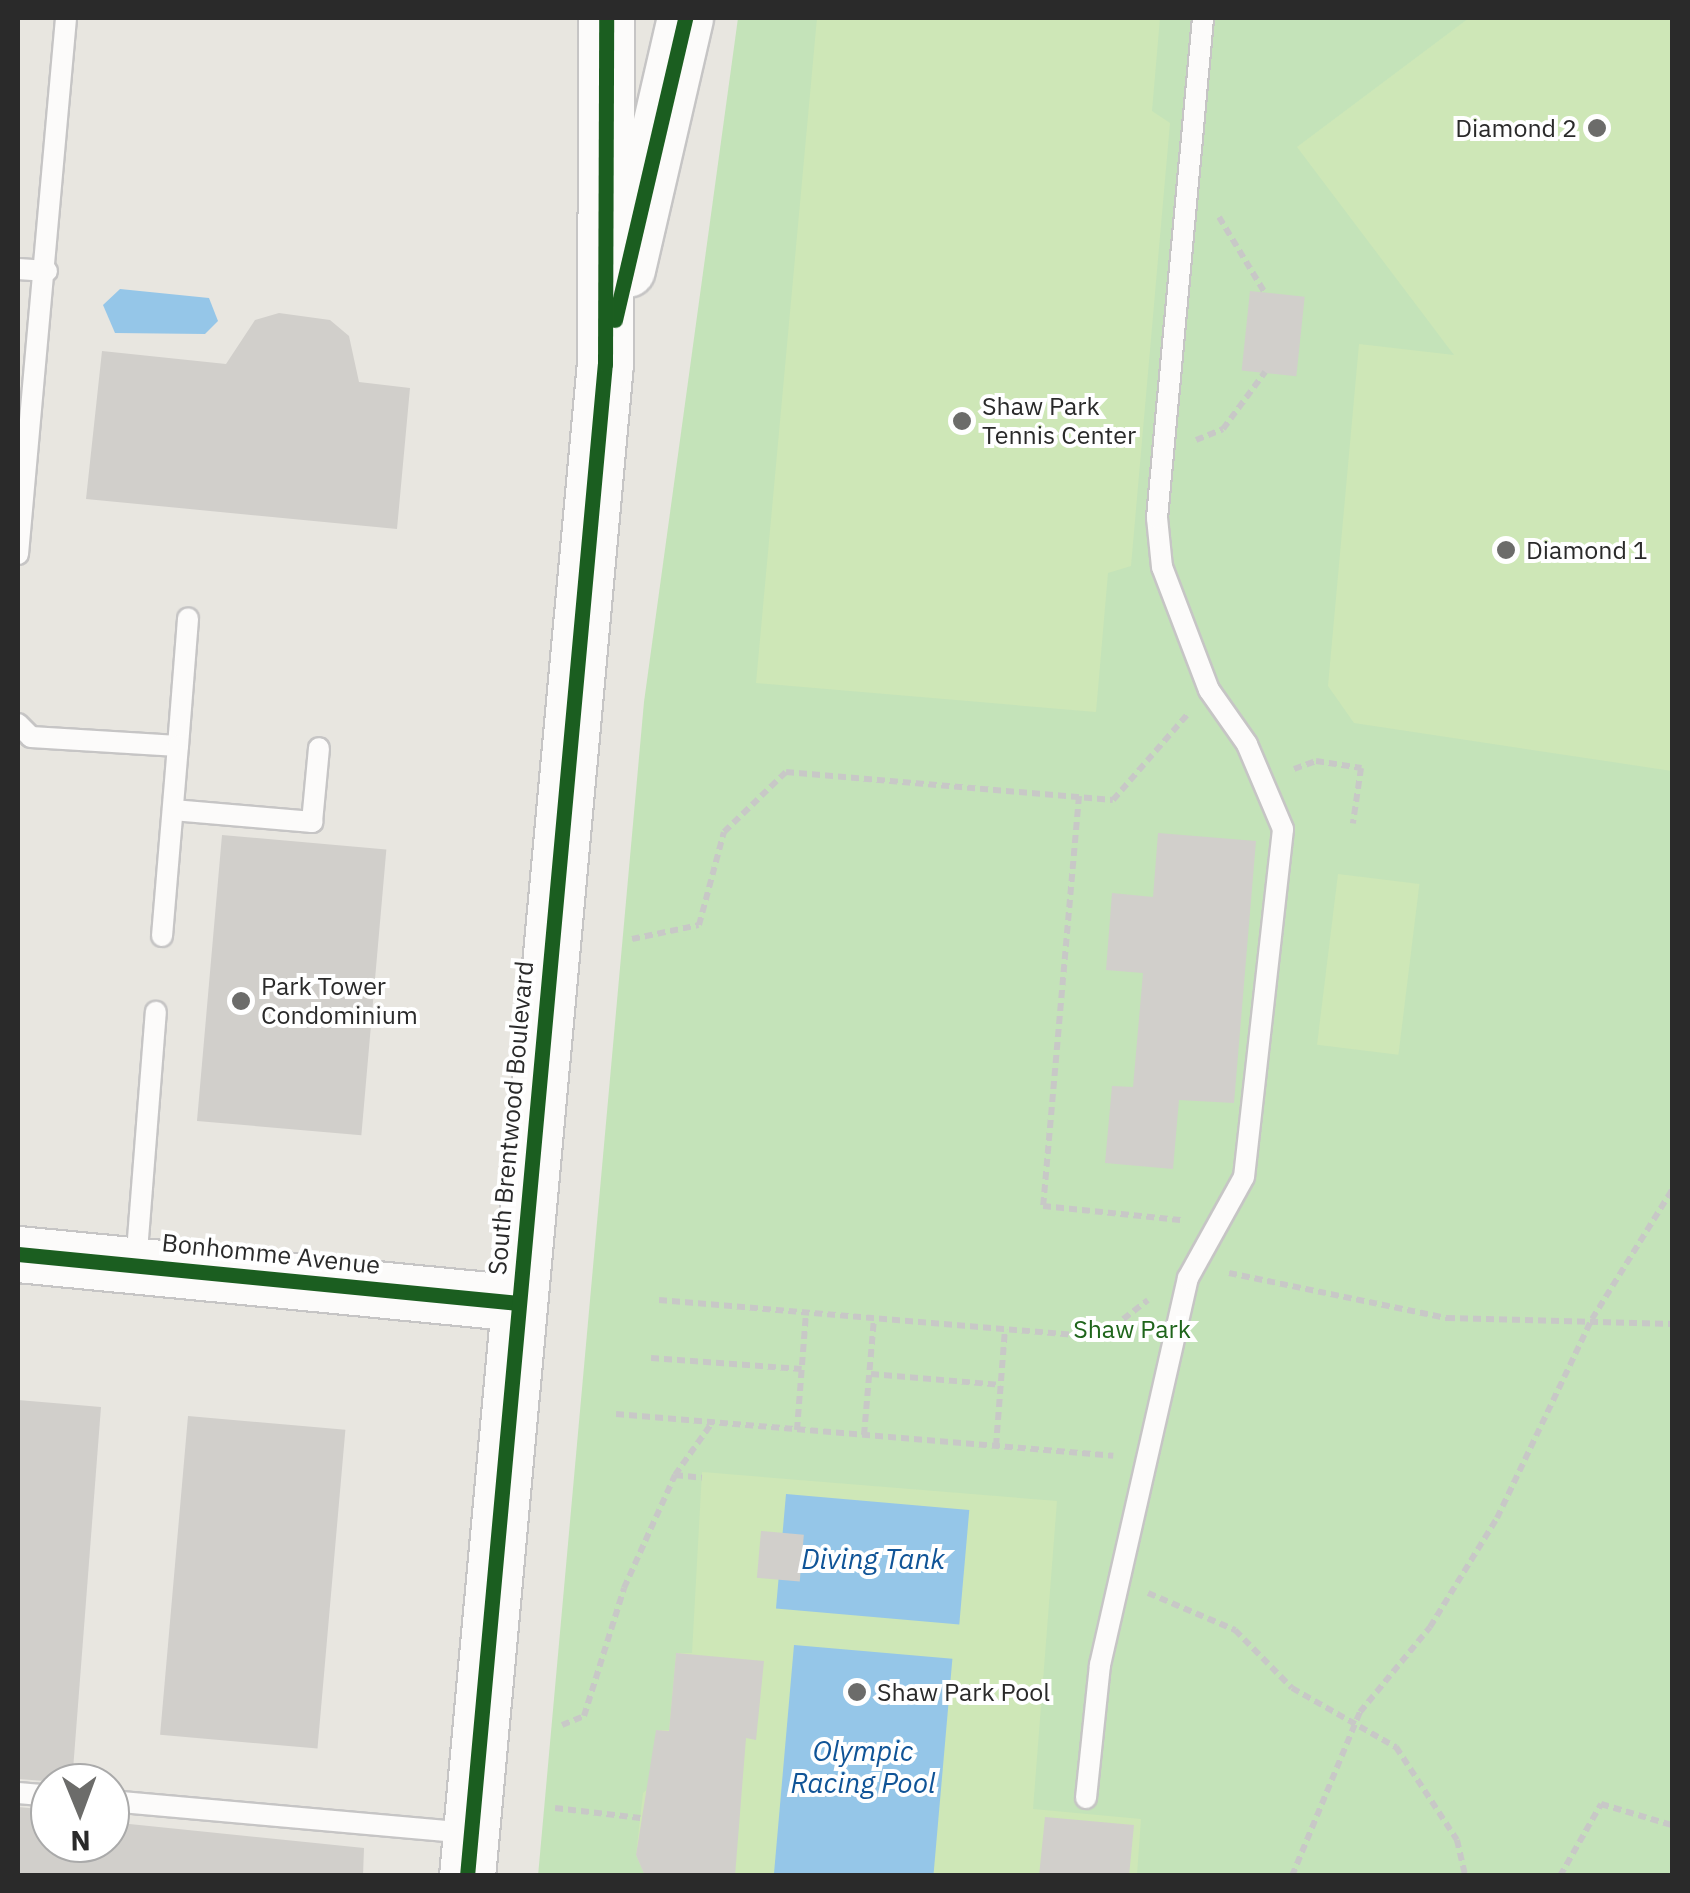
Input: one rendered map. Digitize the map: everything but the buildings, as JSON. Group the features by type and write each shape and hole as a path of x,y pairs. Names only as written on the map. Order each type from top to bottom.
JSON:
{"main road":[{"name":"South Brentwood Boulevard","path":"469,1854 604,364 606,18"},
{"name":"South Brentwood Boulevard","path":"604,364 685,18"},
{"name":"Bonhomme Avenue","path":"18,1254 519,1303"}],"lane":[{"path":"18,553 66,18"},
{"path":"1086,1798 1118,1584 1188,1278 1244,1177 1280,848 1265,780 1209,690 1162,567 1165,442 1203,18"},
{"path":"18,268 46,271"},
{"path":"162,936 188,618"},
{"path":"18,724 31,737 178,746"},
{"path":"173,810 312,822 320,748"},
{"path":"136,1266 156,1012"},
{"path":"130,1804 469,1854"}],"path":[{"path":"1191,170 1265,292"},
{"path":"1165,442 1223,429 1265,372"},
{"path":"632,939 699,925 724,832 786,772 1113,800 1209,690"},
{"path":"1265,780 1316,761 1360,768 1352,822"},
{"path":"1079,796 1043,1206 1218,1224"},
{"path":"1292,1876 1355,1723 1497,1518 1592,1319 1672,1190"},
{"path":"659,1300 1084,1336 1188,1278 1236,1272 1446,1318 1672,1324"},
{"path":"797,1430 806,1312"},
{"path":"864,1435 874,1318"},
{"path":"996,1446 1005,1329"},
{"path":"651,1358 802,1370"},
{"path":"871,1374 1001,1386"},
{"path":"616,1414 1086,1454"},
{"path":"562,1726 584,1716 624,1588 675,1475 712,1422"},
{"path":"675,1475 702,1478"},
{"path":"1118,1584 1235,1630 1292,1688 1355,1723 1414,1769 1457,1840 1465,1876"},
{"path":"1560,1876 1601,1804 1672,1826"},
{"path":"554,1808 640,1818"}],"green space":[{"name":"Shaw Park","path":"738,18 1672,18 1672,1875 538,1876 644,702"},
{"name":"Shaw Park Tennis Center","path":"817,18 1160,18 1152,111 1170,123 1131,566 1108,573 1096,712 756,683"},
{"path":"1469,18 1672,18 1672,771 1354,723 1328,686 1359,344 1454,355 1297,147"},
{"path":"1338,874 1419,884 1398,1055 1317,1045"},
{"name":"Shaw Park Pool","path":"702,1472 1057,1501 1033,1809 1141,1819 1137,1875 645,1876 636,1855 643,1793 652,1785 656,1730 669,1730 676,1653 692,1653"}],"water":[{"path":"120,289 209,298 218,321 205,334 115,333 103,305"},
{"name":"Diving Tank","path":"786,1494 969,1510 959,1625 776,1609"},
{"name":"Olympic Racing Pool","path":"794,1645 952,1659 933,1876 774,1875"}],"cycle path":[{"path":"467,1876 605,364 606,18"},
{"path":"615,320 685,18"},
{"path":"18,1254 519,1303"}],"place":[{"name":"Diamond 2","path":"1597,128"},
{"name":"Shaw Park Tennis Center","path":"962,421"},
{"name":"Diamond 1","path":"1506,550"},
{"name":"Park Tower Condominium","path":"241,1001"},
{"name":"Shaw Park Pool","path":"857,1692"}]}
